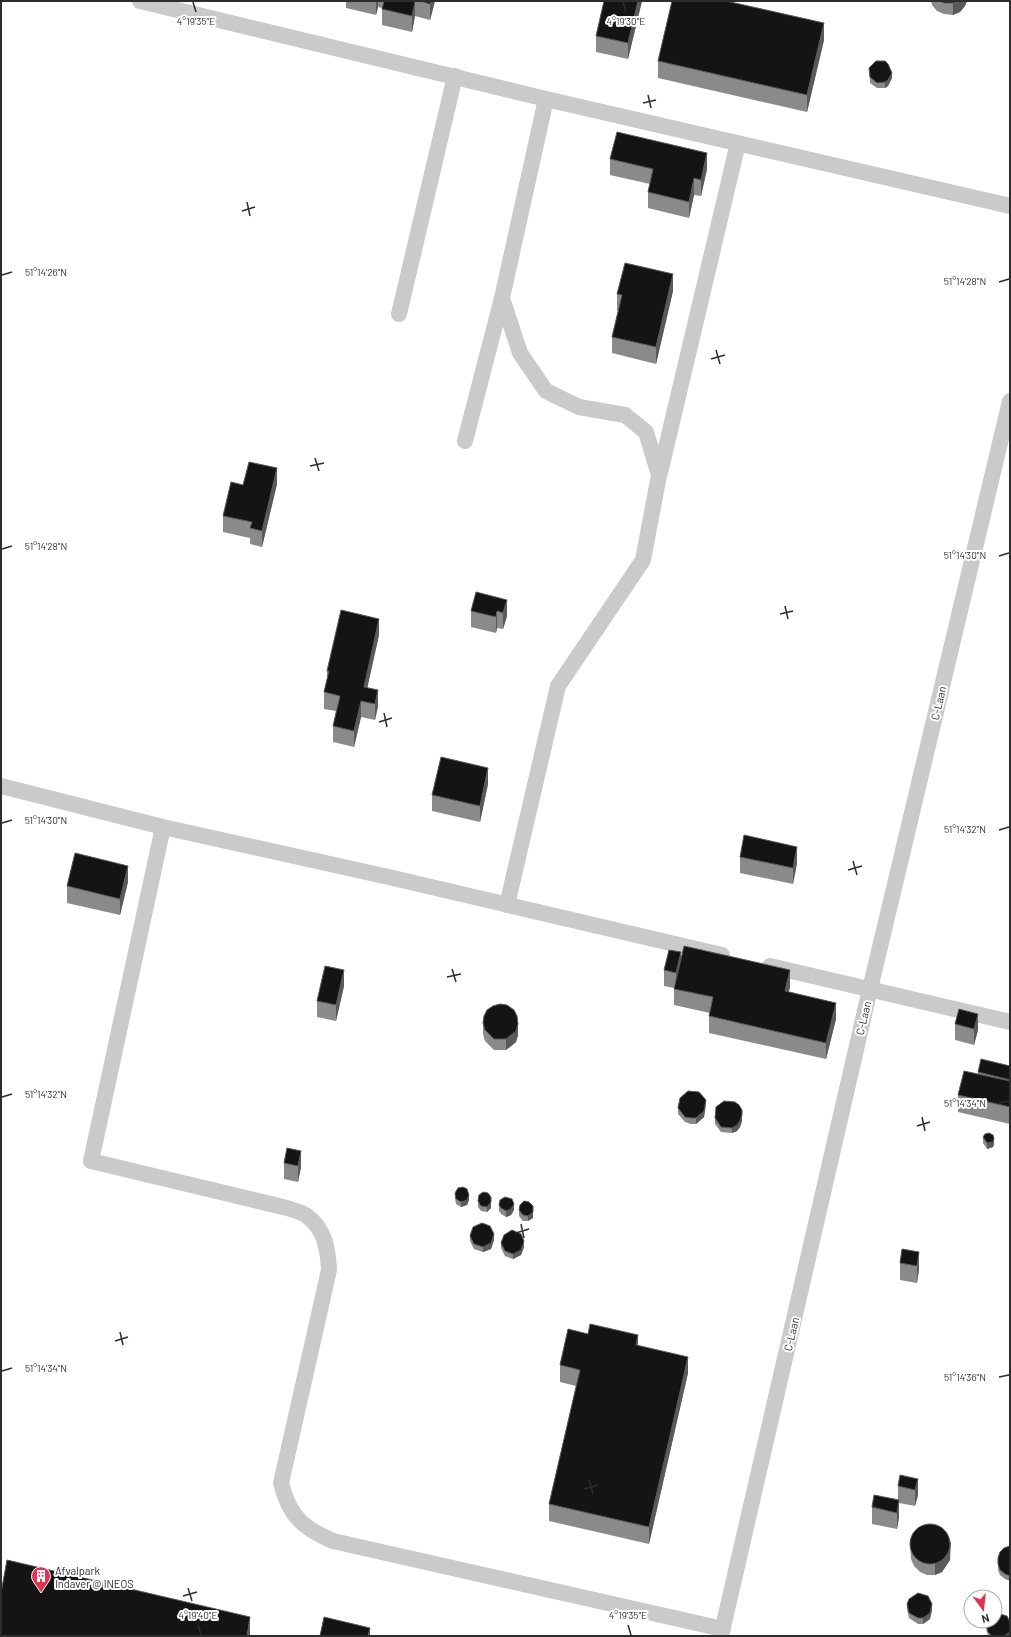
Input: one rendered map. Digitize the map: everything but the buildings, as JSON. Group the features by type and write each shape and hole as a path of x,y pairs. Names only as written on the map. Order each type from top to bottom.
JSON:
{"lane":[{"path":"140,1 546,99 1010,206"},
{"path":"399,314 455,76"},
{"path":"465,441 502,298 546,99"},
{"path":"507,905 558,686 643,560 659,475 738,143"},
{"path":"502,298 520,354 546,391 579,407 625,415 646,432 659,475"},
{"name":"C-Laan","path":"722,1632 870,989 1010,401"},
{"path":"1,786 163,827 738,958"},
{"path":"163,827 91,1161 287,1208 307,1215 319,1227 327,1248 329,1270 281,1482 285,1500 296,1518 314,1533 332,1541 722,1632"},
{"path":"753,962 1010,1022"}],"place":[{"name":"Afvalpark Indaver @ INEOS","path":"41,1593"}]}
